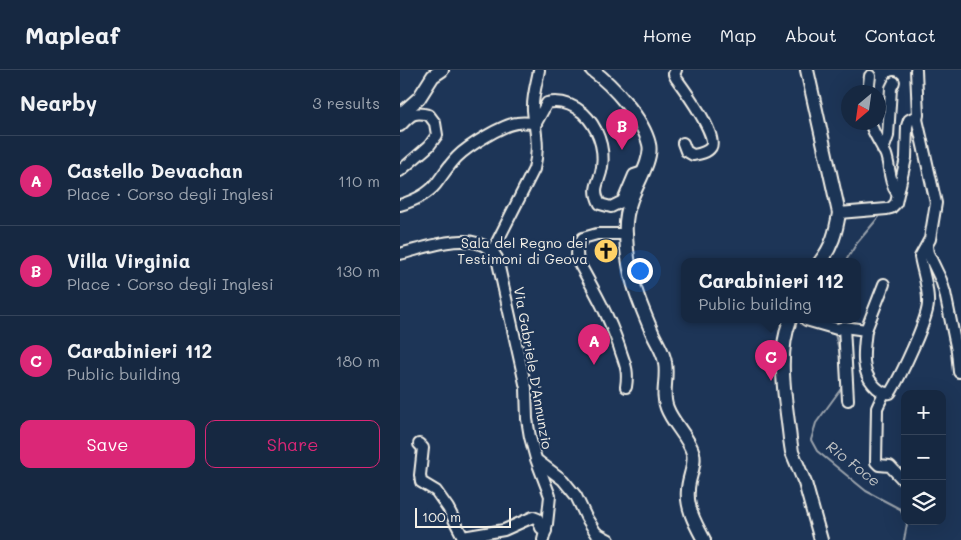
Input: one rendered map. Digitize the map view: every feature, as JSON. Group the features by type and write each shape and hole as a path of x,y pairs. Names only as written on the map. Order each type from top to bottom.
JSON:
{"main road":[{"path":"400,115 419,98 433,76 442,70"},
{"path":"592,70 608,82 620,95 646,132 650,147 626,218 628,263 636,295 665,362 664,402 668,412 690,443 694,457 688,501 691,514 704,540"},
{"path":"806,70 839,213 831,246 823,258"},
{"path":"789,323 784,342 783,361 790,440 792,452 805,483 821,540"}],"street":[{"path":"400,254 452,241 465,240 479,244 495,255 534,169 537,154 536,123 533,108 539,70"},
{"path":"676,70 674,74 676,78 703,119 712,138 711,147 704,153 694,155 686,151 683,143"},
{"path":"884,284 866,330 864,361 866,374 877,389 884,394 890,393 896,385 928,305 928,287 920,258 927,246 934,220 936,203 916,119 918,115 916,70"},
{"path":"869,85 870,76"},
{"path":"883,150 888,136 891,88 894,82"},
{"path":"536,123 547,103 556,100 577,108 588,118 599,138 602,148 602,168 596,186 596,196 600,204 611,207 622,201 634,175 643,172"},
{"path":"400,126 412,114 419,112 429,115 435,123 437,135 429,146 400,171"},
{"path":"839,213 887,209 891,208 896,202 906,158 907,126 909,120 916,119"},
{"path":"400,205 417,199 435,186 446,168 460,154 492,134 516,123 536,123"},
{"path":"872,130 886,154 891,180 897,193"},
{"path":"626,234 597,234 583,238 576,253 578,262 603,306 616,334 627,364 626,387"},
{"path":"927,246 928,253 945,293 958,351 959,372"},
{"name":"Via Gabriele D'Annunzio","path":"495,255 526,388 527,419 536,459 550,496 545,535"},
{"path":"816,323 837,329 843,327"},
{"path":"833,323 843,327 866,330"},
{"path":"843,327 848,400"},
{"path":"884,394 877,408 876,462 879,465 890,466 903,480"},
{"path":"420,444 423,448 421,482 436,491 448,508 463,537 504,530 533,517 538,519 545,535"},
{"path":"536,459 563,480 576,496 596,533 609,540"}],"waterway":[{"name":"Rio Foce","path":"848,258 857,243 878,218"},
{"name":"Rio Foce","path":"835,334 841,358"},
{"name":"Rio Foce","path":"843,386 816,423 811,440 817,451 866,491 901,511"},
{"name":"Rio Foce","path":"904,540 907,525"}],"place":[{"name":"Villa Virginia","path":"622,150"},
{"name":"Sala del Regno dei Testimoni di Geova","path":"606,251"},
{"name":"Castello Devachan","path":"594,365"},
{"name":"Carabinieri 112","path":"771,381"}]}
